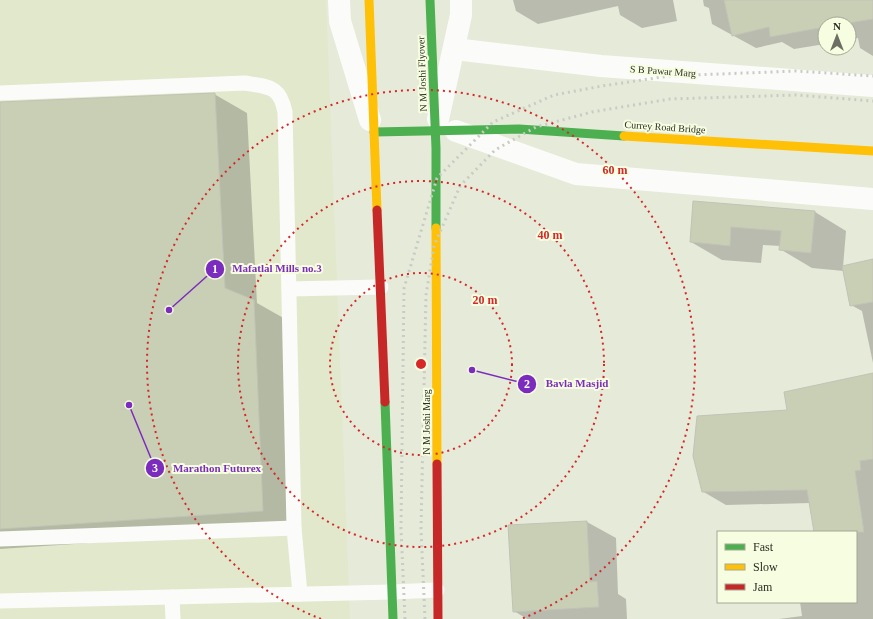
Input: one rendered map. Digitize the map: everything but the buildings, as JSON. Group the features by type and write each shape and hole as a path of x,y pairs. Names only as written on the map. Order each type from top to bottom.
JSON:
{"main road":[{"path":"369,0 393,619"},
{"name":"N M Joshi Flyover","path":"430,0 445,130"},
{"name":"Currey Road Bridge","path":"374,132 519,129 873,151"},
{"name":"N M Joshi Marg","path":"438,619 437,590 445,130"}],"street":[{"path":"339,0 340,20 374,132"},
{"path":"461,0 461,16 454,49 445,130 576,174 873,199"},
{"name":"S B Pawar Marg","path":"454,49 601,66 873,86"}],"lane":[{"path":"0,93 245,83 267,87 278,93 283,100 285,112 294,528 300,594"},
{"path":"289,289 381,287"},
{"path":"0,539 294,528"},
{"path":"0,602 437,590"},
{"path":"172,597 173,619"}],"shaded area":[{"path":"0,0 326,0 350,619 0,619"}],"railway":[{"path":"405,619 401,528 404,288 437,178 493,122 554,95 669,76 796,71 873,76"},
{"path":"425,619 421,529 426,295 434,246 460,186 495,150 536,127 592,112 670,99 796,95 873,101"}],"traffic: fast":[{"path":"430,0 436,148 436,228"},
{"path":"374,132 519,129 624,136"},
{"path":"385,402 393,619"}],"traffic: slow":[{"path":"369,0 377,210"},
{"path":"624,136 873,151"},
{"path":"436,228 437,464"}],"traffic: jam":[{"path":"377,210 385,402"},
{"path":"437,464 438,619"}],"place":[{"name":"Mafatlal Mills no.3","path":"169,310"},
{"name":"Bavla Masjid","path":"472,370"},
{"name":"Marathon Futurex","path":"129,405"}]}
